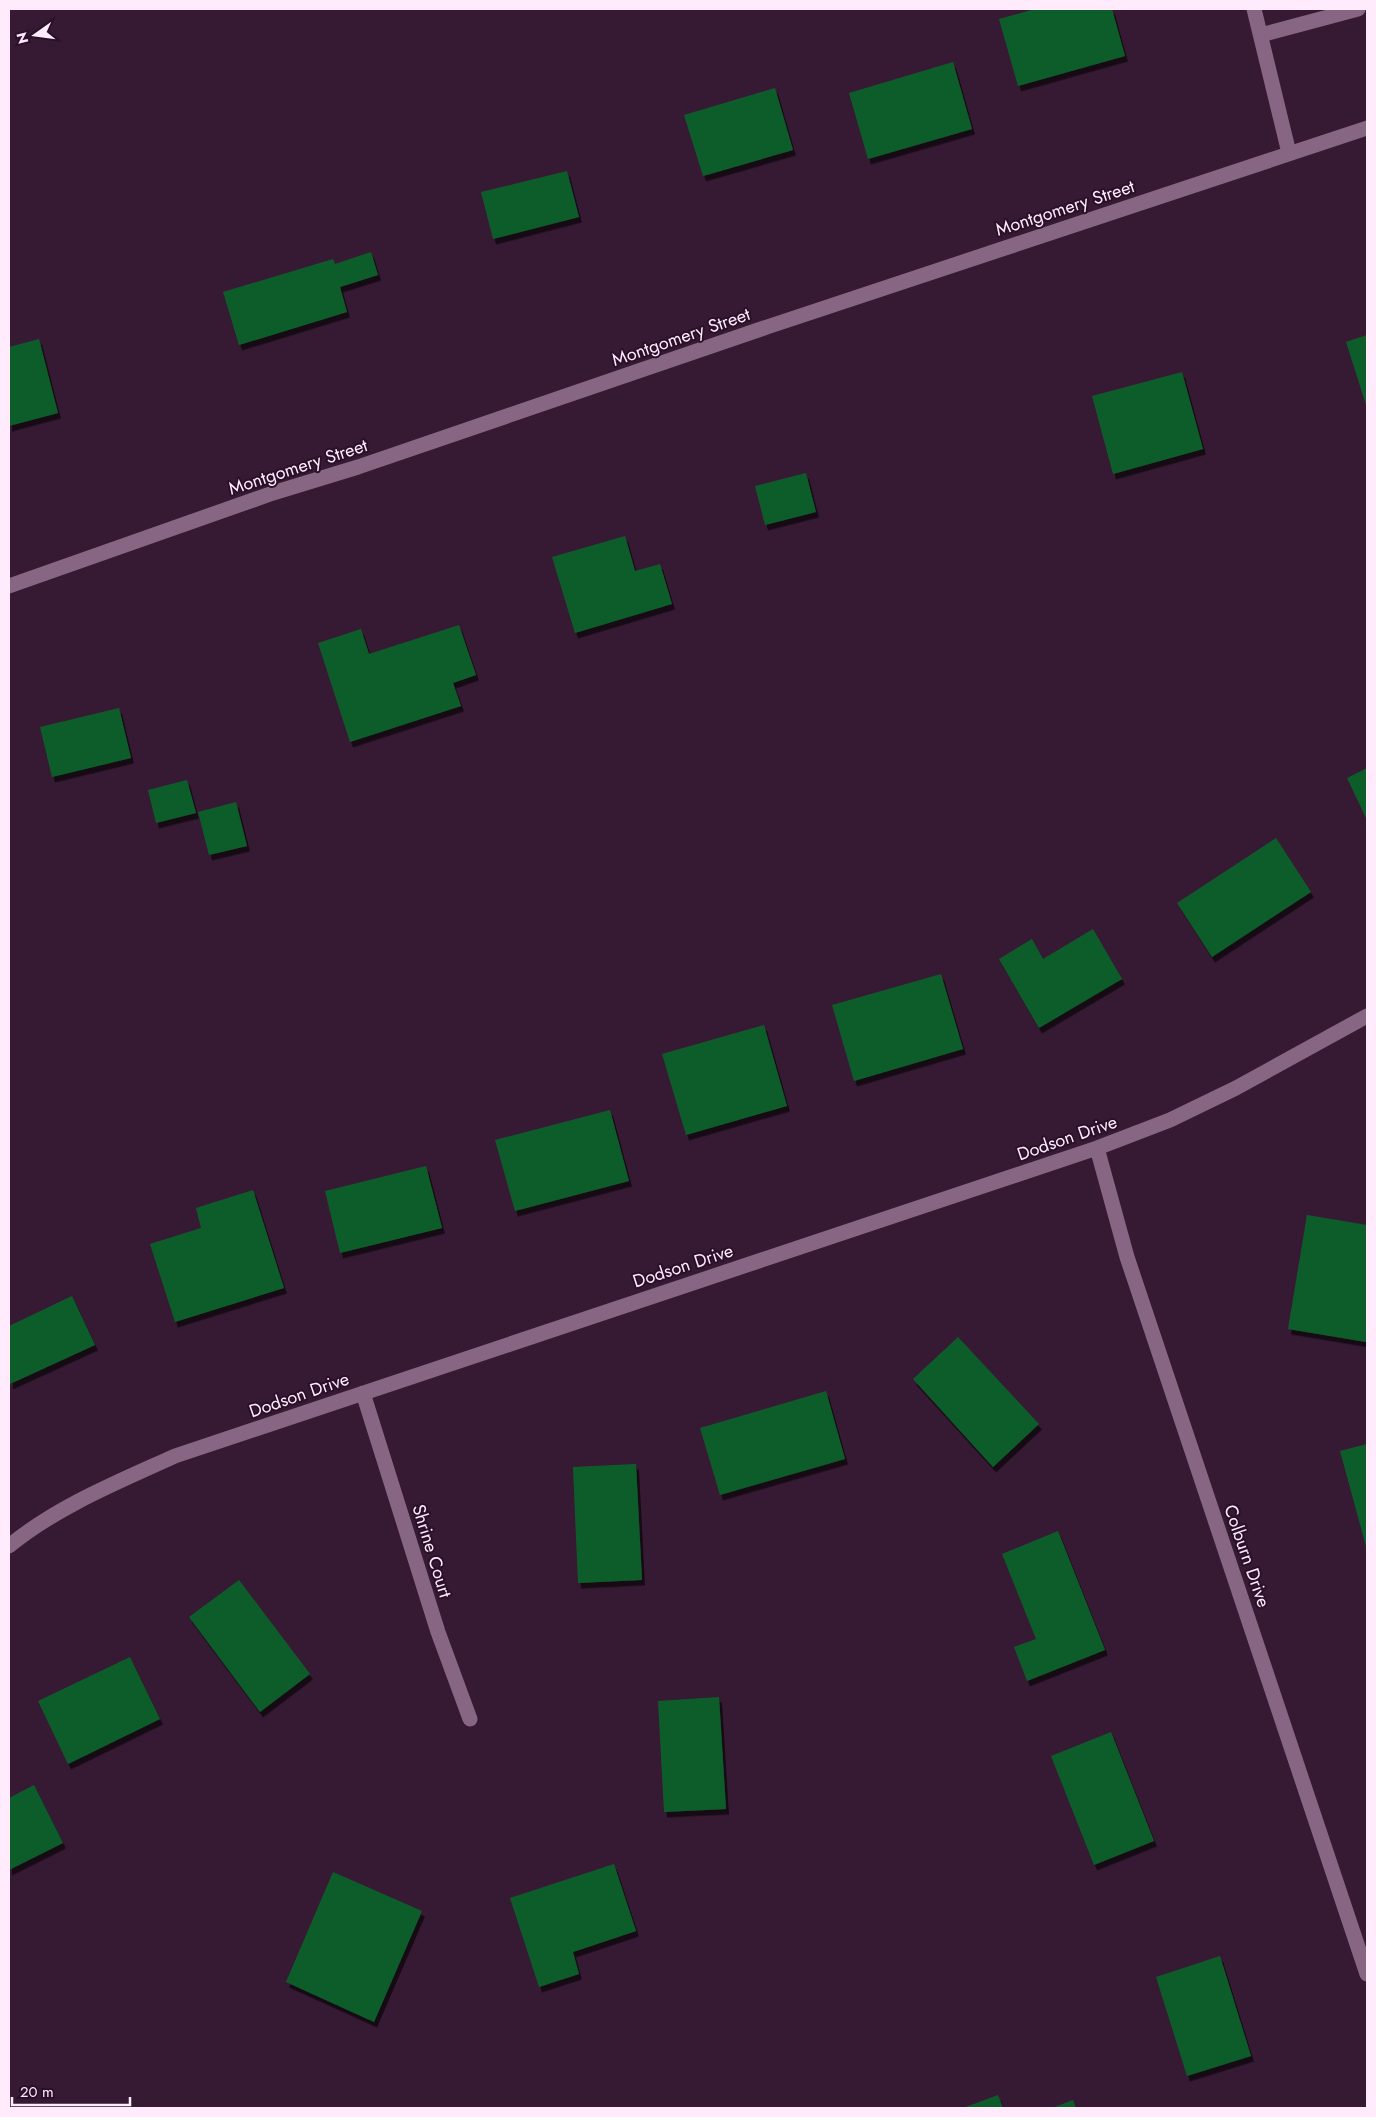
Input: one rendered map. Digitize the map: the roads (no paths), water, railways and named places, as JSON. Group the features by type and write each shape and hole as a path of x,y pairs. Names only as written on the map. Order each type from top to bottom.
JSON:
{"street":[{"path":"1254,9 1289,154"},
{"path":"1261,35 1358,9"},
{"name":"Montgomery Street","path":"9,586 273,493 358,467 767,327 1367,128"},
{"name":"Dodson Drive","path":"9,1546 21,1536 86,1496 175,1456 1097,1148 1170,1120 1236,1088 1367,1016"},
{"name":"Colburn Drive","path":"1097,1148 1127,1257 1367,1974"},
{"name":"Shrine Court","path":"363,1393 438,1632 470,1718"}]}
